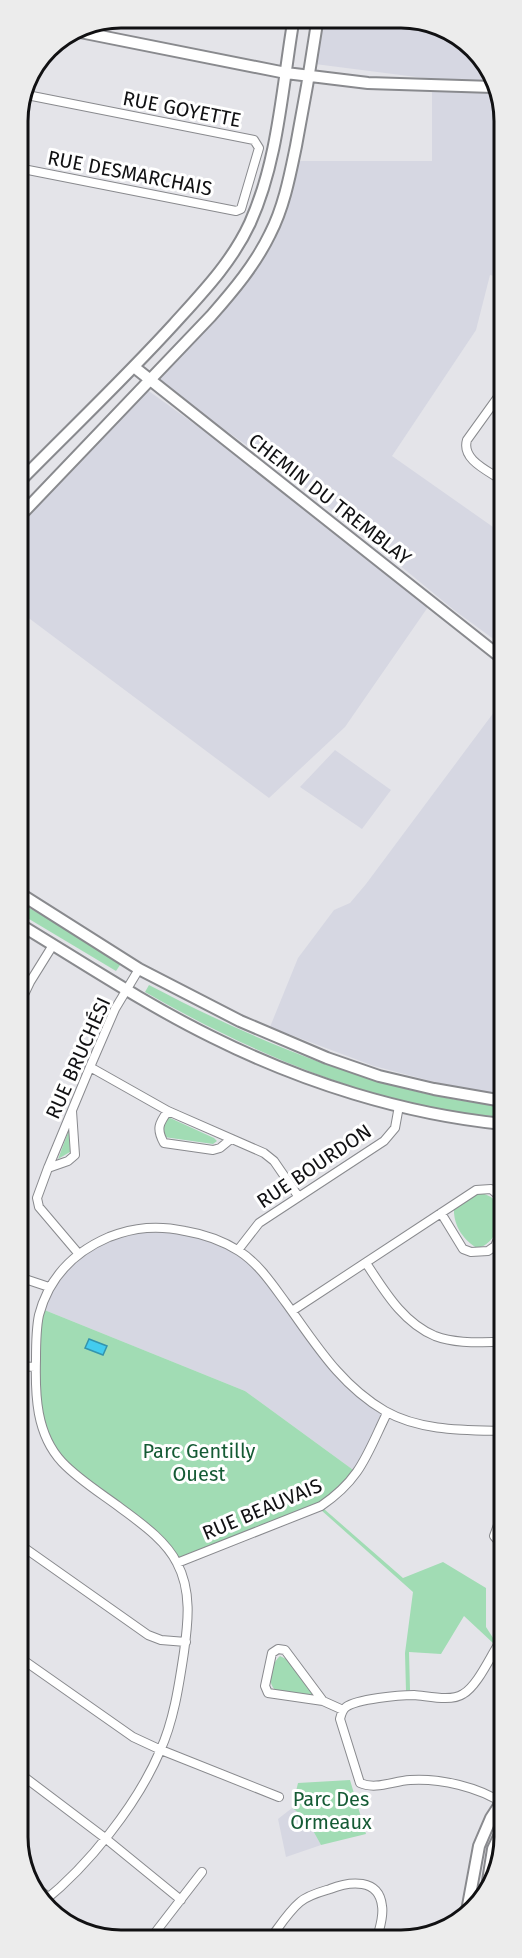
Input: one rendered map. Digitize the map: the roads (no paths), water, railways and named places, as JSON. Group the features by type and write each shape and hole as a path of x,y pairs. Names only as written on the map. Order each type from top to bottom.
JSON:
{"main road":[{"path":"29,472 134,367 215,280 234,253 250,223 269,168 293,28"},
{"path":"29,507 151,381 234,290 271,234 283,202 310,76 316,28"},
{"path":"90,34 285,73 375,83 486,87"},
{"name":"CHEMIN DU TREMBLAY","path":"134,367 494,651"},
{"path":"29,899 139,969 240,1021 327,1058 379,1076 434,1089 493,1099"},
{"path":"29,930 211,1036 269,1063 328,1085 399,1106 470,1121 493,1123"},
{"path":"469,1899 479,1846 493,1815"}],"street":[{"name":"RUE GOYETTE","path":"32,96 254,140 259,148 241,209 236,211"},
{"name":"RUE DESMARCHAIS","path":"29,170 236,211"},
{"path":"494,403 467,440 465,447 468,456 494,474"},
{"path":"29,984 53,945"},
{"name":"RUE BRUCHÉSI","path":"78,1253 39,1207 37,1198 115,1009 139,969"},
{"path":"90,1067 168,1111 264,1153 274,1161 298,1196"},
{"name":"RUE BOURDON","path":"238,1250 259,1223 384,1141 395,1128 399,1106"},
{"path":"48,1168 68,1161 75,1155 72,1110"},
{"path":"168,1111 160,1121 159,1134 164,1143 213,1150 220,1148 231,1139"},
{"path":"292,1311 476,1190 491,1189 493,1191"},
{"path":"441,1213 463,1249 471,1252 488,1251 493,1247"},
{"path":"50,1896 82,1867 105,1838 141,1789 161,1750 178,1696 186,1642 188,1602 184,1580 177,1563 150,1530 84,1482 61,1461 47,1439 38,1415 35,1367 38,1319 50,1287 63,1268 78,1253 117,1234 137,1228 164,1227 194,1232 238,1250 268,1278 316,1346 344,1380 364,1398 387,1413 421,1425 456,1430 493,1431"},
{"path":"366,1263 396,1307 419,1327 436,1336 455,1341 493,1342"},
{"path":"29,1280 50,1287"},
{"path":"29,1367 35,1367"},
{"name":"RUE BEAUVAIS","path":"177,1563 321,1506 335,1496 359,1472 387,1413"},
{"path":"29,1551 148,1635 161,1640 186,1642"},
{"path":"323,1701 285,1650 278,1649 272,1653 264,1686 268,1693 323,1701 343,1710"},
{"path":"493,1653 472,1687 465,1694 456,1698 410,1695 382,1698 348,1706 343,1710 339,1719 360,1783 369,1787 410,1780 430,1780 493,1797"},
{"path":"29,1664 133,1737 279,1797"},
{"path":"29,1781 181,1900"},
{"path":"157,1930 202,1872"},
{"path":"277,1930 301,1901 345,1883 356,1882 373,1889 382,1905 378,1930"}],"water":[{"path":"89,1339 107,1346 103,1355 85,1348"}],"park label":[{"name":"Parc Gentilly Ouest","path":"199,1462"},
{"name":"Parc Des Ormeaux","path":"331,1810"}]}
